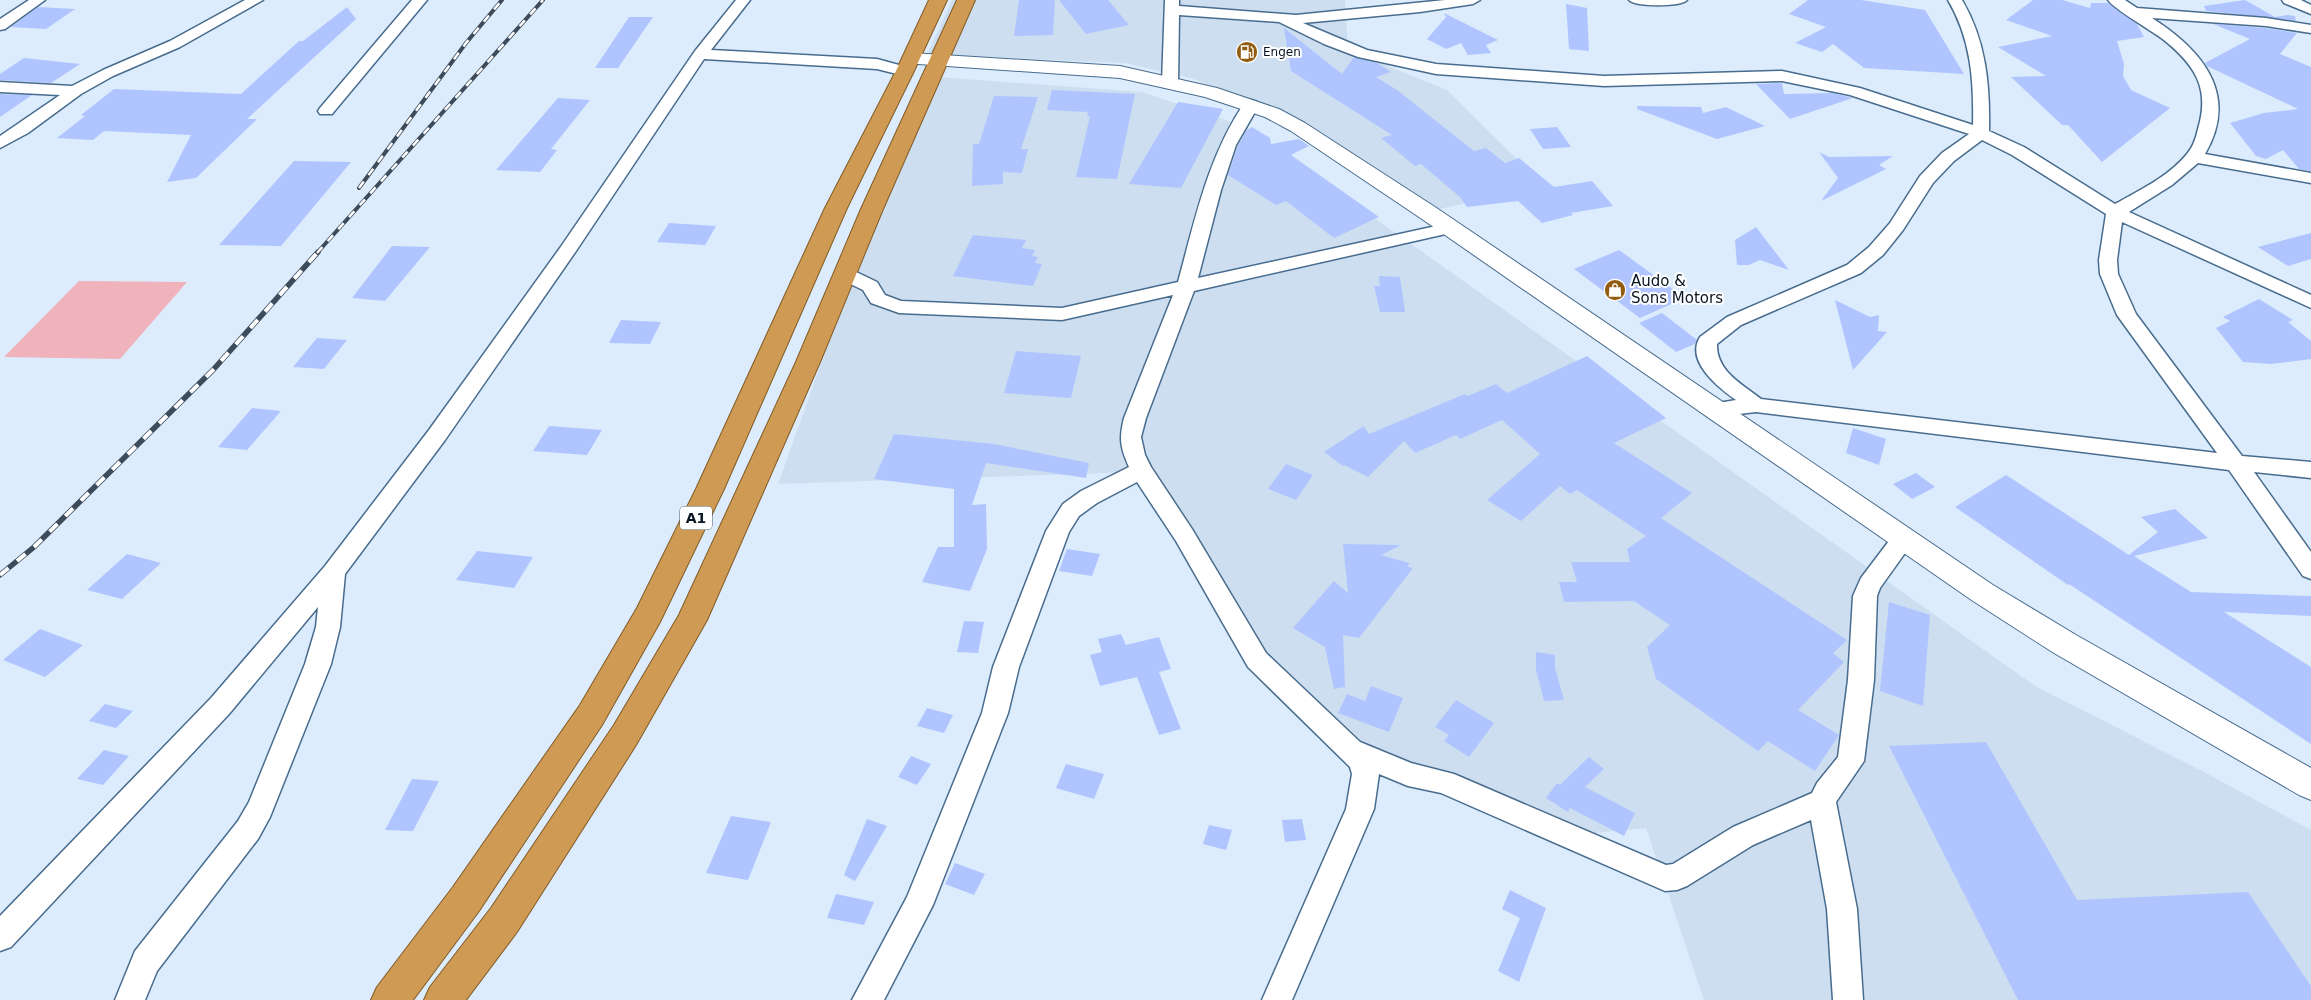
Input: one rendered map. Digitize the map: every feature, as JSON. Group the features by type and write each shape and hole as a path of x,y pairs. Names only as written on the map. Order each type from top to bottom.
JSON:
{"highway":[{"name":"A1","path":"443,1000 504,920 620,743 692,620 808,362 845,274 921,65 938,0"},
{"name":"A1","path":"390,1000 466,899 591,715 649,614 710,488 836,208 921,65 966,0"}],"street":[{"path":"0,26 38,0"},
{"path":"0,143 22,130 75,90 108,73 175,44 256,0"},
{"path":"326,111 420,0"},
{"path":"0,937 220,706 334,572 460,403 567,251 700,54 742,0"},
{"path":"1161,82 1172,5 1284,18 1325,18 1473,0"},
{"path":"1636,0 1680,0"},
{"path":"1954,0 1967,18 1977,54 1982,92 1981,133"},
{"path":"2115,0 2176,41 2192,58 2203,75 2211,94 2212,112 2208,129 2195,157 2171,179 2115,212"},
{"path":"2290,0 2311,10"},
{"path":"2134,12 2266,22 2311,29"},
{"path":"1284,18 1346,48 1408,64 1463,72 1604,81 1782,76 1854,91 1981,133 2018,151 2115,212 2311,302"},
{"path":"700,54 921,65 1117,82 1161,82 1210,92 1251,105 1298,127 1450,228 1983,594 2065,644 2311,785"},
{"path":"0,88 75,90"},
{"path":"1251,105 1228,145 1212,190 1186,286 1135,418 1130,437 1134,455 1141,470 1184,535 1257,660 1362,760 1366,774 1360,809 1277,1000"},
{"path":"0,129 22,130"},
{"path":"1756,405 1720,377 1710,365 1705,352 1707,342 1734,321 1854,269 1876,251 1897,226 1926,180 1948,156 1981,133"},
{"path":"2195,157 2311,178"},
{"path":"2115,212 2108,260 2109,274 2127,315 2236,463 2311,570"},
{"path":"845,274 870,286 878,299 899,306 1037,314 1078,311 1450,228"},
{"path":"1713,410 1756,405 2236,463 2311,470"},
{"path":"867,1000 918,904 995,712 1006,667 1058,531 1071,510 1088,497 1141,470"},
{"path":"1848,1000 1842,909 1822,802 1826,792 1851,760 1861,680 1865,596 1869,584 1903,539"},
{"path":"130,1000 146,961 248,830 260,808 318,664 328,627 334,572"},
{"path":"1351,750 1408,774 1444,782 1665,878 1677,877 1690,870 1706,856 1743,836 1822,802"}],"shaded area":[{"path":"952,0 1345,0 1348,50 1447,90 1544,186 1430,211 1280,115 1191,78 1125,63 927,55"},
{"path":"924,76 1142,92 1246,127 2035,686 2202,771 2311,830 2311,1000 1704,1000 1646,828 1543,838 1326,728 1190,568 1139,472 778,484"},
{"path":"79,281 187,282 120,359 4,357"}],"building":[{"path":"1019,0 1055,0 1053,35 1014,36"},
{"path":"1059,0 1108,0 1129,25 1086,34"},
{"path":"1808,0 1861,0 1925,10 1964,74 1864,68 1833,44 1822,52 1795,43 1826,27 1789,14"},
{"path":"2033,0 2062,0 2090,8 2091,3 2108,3 2137,24 2144,37 2117,41 2124,64 2123,76 2131,90 2170,108 2102,162 2068,125 2062,125 2011,77 2046,76 1998,47 2052,36 2006,20"},
{"path":"2245,0 2275,17 2295,16 2296,21 2206,11 2204,6"},
{"path":"1566,4 1587,8 1589,51 1569,49"},
{"path":"38,7 75,9 46,29 11,27"},
{"path":"347,7 356,19 247,119 257,119 196,178 167,182 191,135 104,131 93,140 57,138 85,116 81,115 114,89 241,94 299,41 303,41"},
{"path":"1444,13 1498,40 1486,45 1491,53 1468,55 1461,43 1446,49 1427,39 1446,17"},
{"path":"629,17 653,17 618,68 595,68"},
{"path":"2213,24 2266,28 2297,33 2280,54 2311,67 2311,171 2299,169 2283,150 2266,159 2256,156 2230,123 2264,113 2298,109 2207,66 2205,63 2250,39"},
{"path":"1284,28 1342,74 1354,57 1377,63 1391,72 1376,77 1397,90 1474,151 1486,148 1505,163 1519,158 1554,187 1592,181 1613,206 1571,213 1573,215 1542,223 1518,201 1467,207 1460,197 1421,164 1415,166 1381,138 1392,135 1291,71"},
{"path":"24,58 80,64 51,83 0,80 0,74"},
{"path":"1782,83 1784,94 1832,93 1853,98 1790,119 1756,84"},
{"path":"1052,90 1135,94 1117,179 1076,177 1090,116 1087,116 1088,112 1047,110"},
{"path":"0,94 32,95 0,117"},
{"path":"994,96 1038,97 1021,149 1028,149 1022,173 1003,172 1003,184 972,186 973,144 979,144"},
{"path":"558,98 590,100 551,149 557,150 540,172 496,170"},
{"path":"1178,102 1223,109 1181,188 1129,184"},
{"path":"1637,106 1701,107 1703,113 1726,107 1765,126 1717,139 1637,109"},
{"path":"1252,127 1270,138 1271,144 1299,139 1309,146 1291,155 1379,217 1334,238 1286,201 1276,205 1228,175 1238,146 1246,131"},
{"path":"1557,127 1571,147 1543,149 1530,129"},
{"path":"1819,152 1829,157 1893,156 1879,165 1886,169 1821,201 1838,178"},
{"path":"294,161 351,162 281,246 219,245"},
{"path":"669,223 716,226 705,245 657,242"},
{"path":"1756,227 1789,270 1760,260 1749,265 1737,265 1735,240"},
{"path":"2311,233 2311,259 2288,266 2258,247"},
{"path":"973,235 1026,240 1022,248 1035,250 1032,256 1038,257 1035,263 1042,264 1033,286 953,276"},
{"path":"392,246 430,247 385,301 352,298"},
{"path":"1619,250 1685,298 1640,318 1574,269"},
{"path":"1379,276 1400,277 1405,312 1380,312 1374,286 1380,286"},
{"path":"2259,299 2293,320 2288,322 2311,341 2311,359 2271,364 2243,362 2216,328 2230,321 2223,317"},
{"path":"1835,300 1870,317 1879,315 1878,331 1887,332 1853,370"},
{"path":"1662,313 1697,340 1695,344 1676,352 1639,323"},
{"path":"621,320 661,322 650,344 609,343"},
{"path":"317,338 347,340 324,369 293,367"},
{"path":"1016,351 1081,356 1071,398 1004,393"},
{"path":"1587,356 1666,418 1614,443 1692,493 1661,518 1847,640 1833,653 1844,662 1798,710 1839,735 1815,771 1768,741 1758,751 1656,679 1647,647 1670,625 1634,601 1564,602 1559,582 1577,582 1571,562 1630,562 1627,549 1646,536 1577,490 1570,494 1560,486 1521,521 1487,500 1540,454 1502,420 1460,439 1456,435 1415,453 1404,441 1368,477 1343,466 1324,452 1364,426 1369,434 1465,394 1468,396 1496,384 1507,393"},
{"path":"252,408 281,411 247,450 218,447"},
{"path":"549,426 602,430 587,455 533,451"},
{"path":"1853,428 1886,439 1879,465 1846,453"},
{"path":"894,434 994,444 1089,463 1086,478 986,463 972,505 986,504 987,549 970,591 922,582 938,547 954,547 954,489 874,479"},
{"path":"1286,464 1313,475 1296,500 1268,489"},
{"path":"1916,473 1935,487 1912,499 1893,484"},
{"path":"2006,475 2129,555 2158,532 2141,517 2175,509 2208,538 2134,556 2191,592 2311,596 2311,616 2224,612 2311,667 2311,744 2068,585 1955,507"},
{"path":"1343,544 1401,545 1381,555 1409,563 1408,567 1413,568 1359,638 1343,635 1345,687 1334,689 1325,647 1293,628 1334,581 1348,593"},
{"path":"1067,549 1100,554 1092,576 1059,571"},
{"path":"477,551 533,557 514,588 456,580"},
{"path":"127,554 161,563 122,599 87,590"},
{"path":"1889,602 1930,615 1923,706 1880,691"},
{"path":"964,621 984,622 978,653 957,652"},
{"path":"40,629 83,645 45,677 3,660"},
{"path":"1121,634 1126,645 1159,637 1171,669 1159,672 1181,729 1159,735 1137,677 1100,686 1090,655 1102,652 1098,639"},
{"path":"1536,652 1555,655 1555,668 1564,700 1544,701 1536,670"},
{"path":"1371,686 1403,698 1389,732 1338,713 1347,694 1365,701"},
{"path":"1456,700 1494,723 1469,757 1444,741 1449,735 1435,727"},
{"path":"105,704 133,711 116,728 89,721"},
{"path":"927,708 953,715 944,733 917,726"},
{"path":"1986,742 2077,900 2248,892 2311,986 2311,1000 2018,1000 1889,746"},
{"path":"104,750 129,756 103,785 77,779"},
{"path":"911,756 931,764 917,785 898,777"},
{"path":"1589,757 1604,769 1585,787 1635,813 1624,836 1570,808 1568,812 1546,798 1557,783 1560,785"},
{"path":"1066,764 1104,774 1094,799 1056,788"},
{"path":"412,779 439,781 413,831 385,830"},
{"path":"731,816 771,822 748,880 706,873"},
{"path":"867,819 887,826 855,881 844,875"},
{"path":"1302,819 1306,840 1285,842 1282,820"},
{"path":"1209,825 1232,830 1226,850 1203,844"},
{"path":"955,863 985,874 974,895 945,884"},
{"path":"1510,890 1546,908 1519,982 1498,971 1520,918 1502,909"},
{"path":"836,894 874,902 864,925 827,918"}],"railway":[{"path":"359,188 466,43 502,0"},
{"path":"317,253 543,0"},
{"path":"0,575 34,547 213,370 318,252"}],"place":[{"name":"Engen","path":"1247,52"},
{"name":"Audo & Sons Motors","path":"1615,290"}]}
